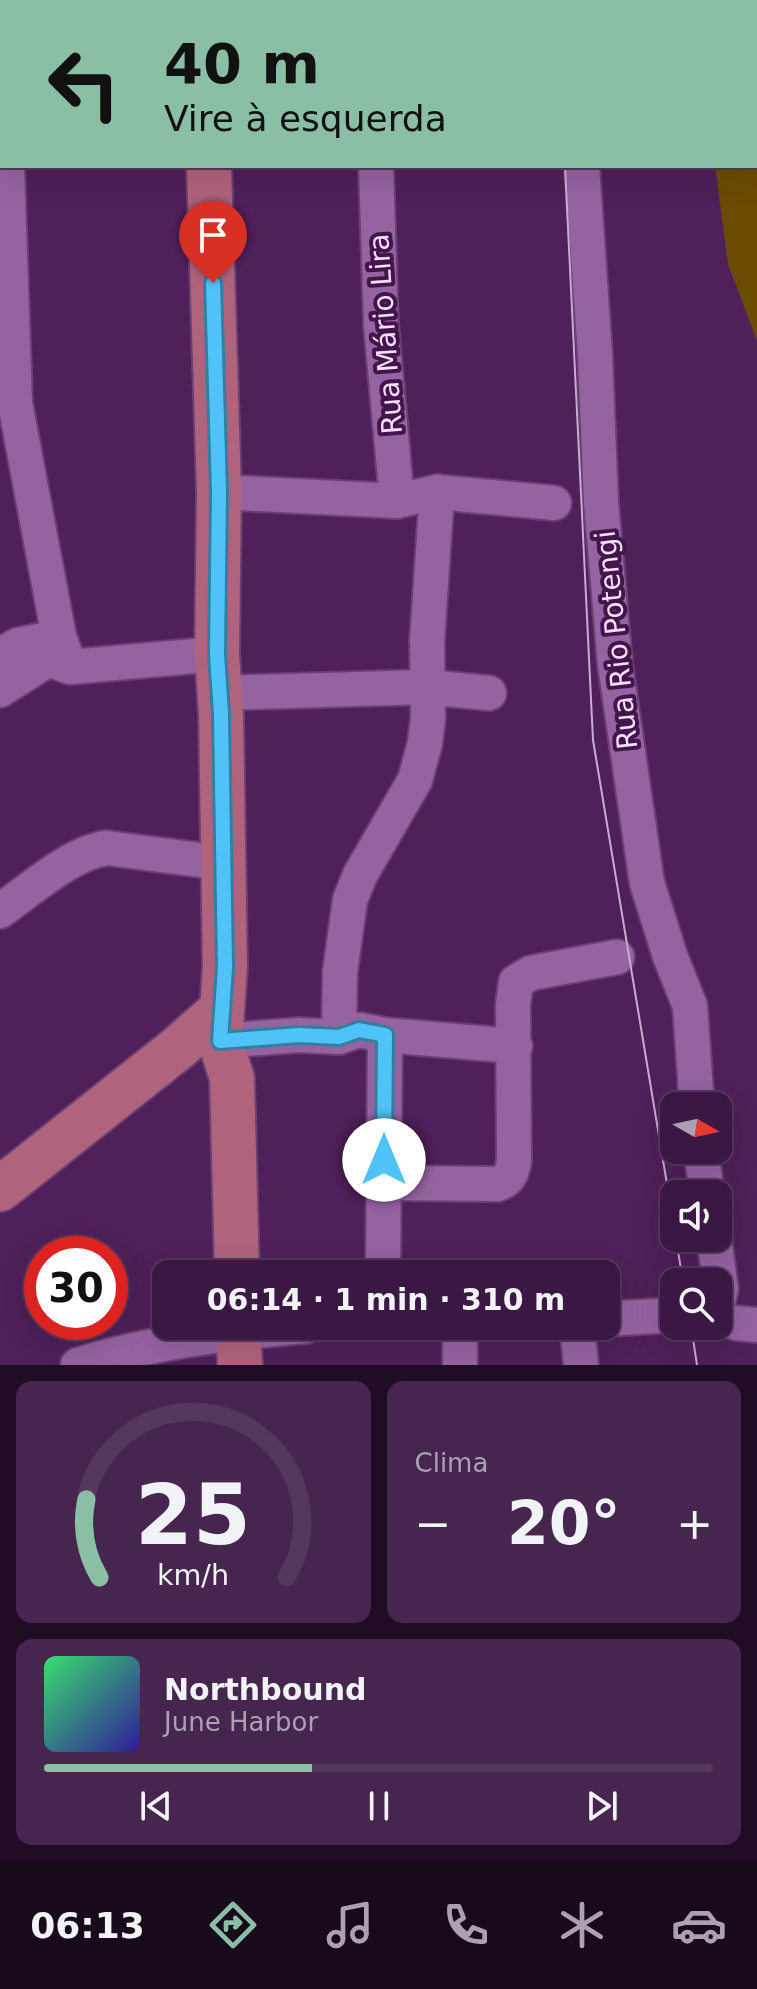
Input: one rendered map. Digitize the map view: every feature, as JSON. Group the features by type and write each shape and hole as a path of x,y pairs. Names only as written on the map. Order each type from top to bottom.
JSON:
{"main road":[{"path":"209,168 219,492 222,1020 232,1078 237,1260"},
{"path":"178,1048 185,1025 208,988 222,1020"},
{"path":"0,1189 178,1048 222,1020"}],"street":[{"path":"7,168 8,409 59,655"},
{"name":"Rua Mário Lira","path":"376,168 381,325 397,501"},
{"name":"Rua Rio Potengi","path":"582,168 601,502 615,664 647,883 690,1006 696,1092"},
{"path":"219,492 397,501 437,492 554,503"},
{"path":"339,1037 340,972 350,900 360,875 415,780 428,718 426,687 437,492"},
{"path":"0,656 18,645 59,655 218,674 489,693"},
{"path":"0,690 59,655"},
{"path":"0,911 72,861 95,849 223,863"},
{"path":"384,1183 497,1184 505,1181 512,1174 514,1161 513,990 516,982 531,973 617,957"},
{"path":"222,1020 299,1035 339,1037 359,1030 515,1046"},
{"path":"383,1260 385,1035"},
{"path":"620,1318 660,1316"},
{"path":"460,1340 460,1365"},
{"path":"578,1340 581,1365"},
{"path":"78,1365 120,1354 239,1341"}],"shaded area":[{"path":"715,168 757,168 757,341 728,264"}],"tram line":[{"path":"565,168 593,740 666,1180"},
{"path":"678,1252 681,1268"},
{"path":"693,1340 697,1365"}],"route":[{"path":"213,283 219,492 217,654 221,714 225,967 220,1041 299,1035 339,1037 359,1030 385,1035 384,1160"}]}
